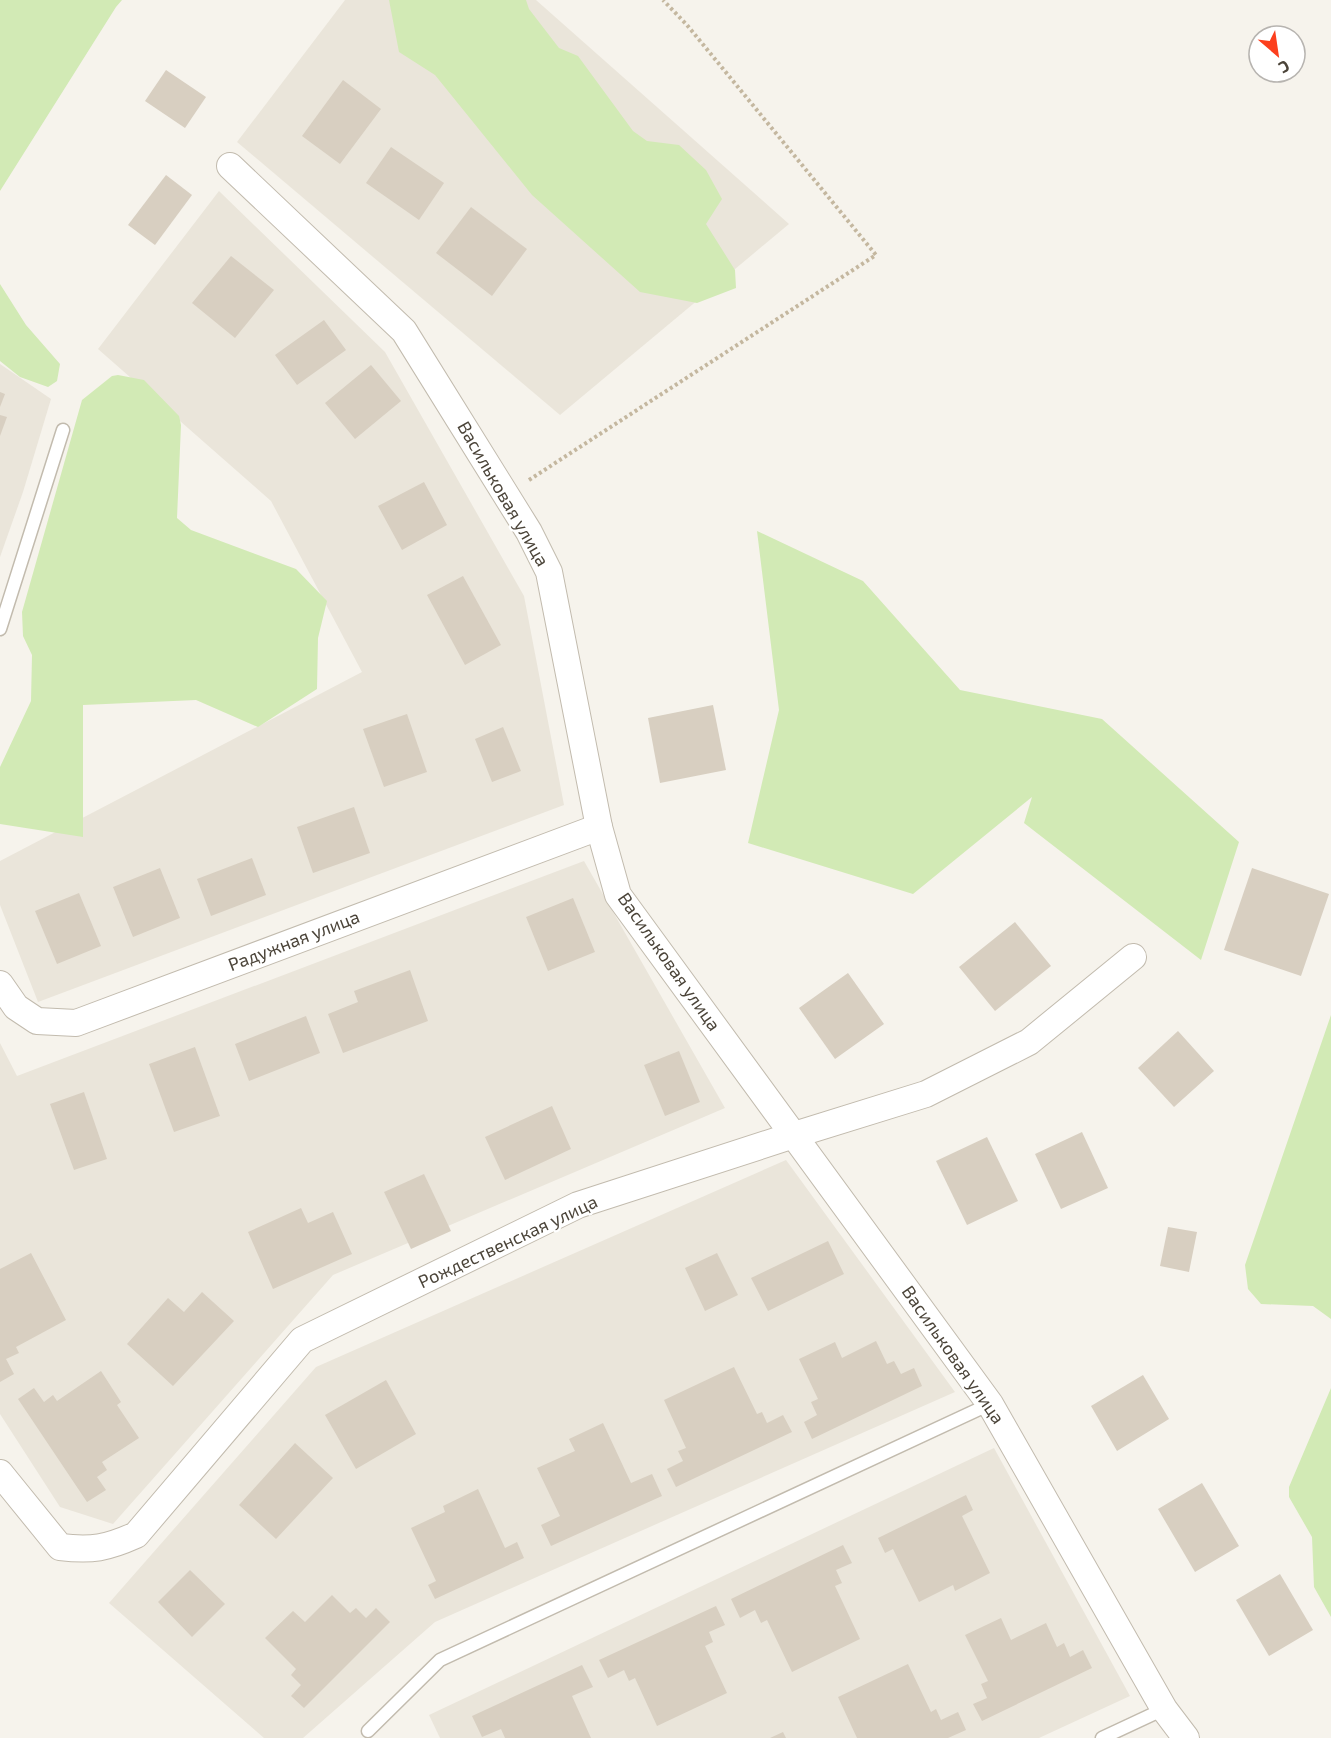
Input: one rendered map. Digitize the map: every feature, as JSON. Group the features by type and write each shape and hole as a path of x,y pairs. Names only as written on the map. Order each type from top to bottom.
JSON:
{"street":[{"name":"Васильковая улица","path":"230,166 404,331 529,532 549,572 599,827 618,895 990,1404 1164,1709 1185,1738"},
{"name":"Радужная улица","path":"0,984 16,1007 37,1021 76,1023 599,827"},
{"name":"Рождественская улица","path":"0,1473 60,1547 80,1550 109,1546 136,1535 302,1340 578,1205 926,1094 1029,1042 1133,957"}],"lane":[{"path":"0,629 63,430"},
{"path":"368,1731 440,1660 990,1404"},
{"path":"1102,1738 1164,1709"}],"path":[{"path":"506,495 876,255 695,34 663,0"}],"shaded area":[{"path":"345,0 536,0 789,224 560,415 237,142"},
{"path":"219,191 385,352 524,596 564,805 38,1002 0,905 0,861 362,672 271,501 98,349"},
{"path":"0,364 51,399 23,492 0,557"},
{"path":"584,861 725,1108 333,1275 113,1524 60,1507 0,1414 0,1043 17,1076"},
{"path":"786,1160 955,1392 435,1622 303,1738 264,1738 109,1603 316,1367"},
{"path":"994,1448 1130,1696 1039,1738 440,1738 429,1715"}],"green space":[{"path":"0,0 122,0 0,191"},
{"path":"389,0 526,0 529,9 559,48 578,56 633,131 647,141 679,145 706,170 722,199 706,224 735,270 736,288 697,303 640,292 532,195 435,75 399,52"},
{"path":"0,284 26,325 60,364 57,381 48,387 20,377 0,361"},
{"path":"112,376 144,380 179,416 181,425 177,518 191,530 296,569 327,601 318,638 317,689 258,727 196,700 83,705 83,837 0,824 0,767 31,701 32,655 23,636 22,612 82,400"},
{"path":"757,531 863,581 960,690 1102,719 1239,842 1201,960 1024,823 1032,797 913,894 748,843 779,710"},
{"path":"1331,1015 1331,1319 1313,1306 1261,1304 1248,1289 1245,1265"},
{"path":"1331,1388 1331,1617 1314,1587 1312,1537 1289,1497 1289,1487"}],"building":[{"path":"166,70 206,97 185,128 145,101"},
{"path":"343,80 381,109 340,164 302,136"},
{"path":"391,147 444,183 419,220 366,183"},
{"path":"166,175 192,195 155,245 128,225"},
{"path":"471,207 527,249 492,296 436,253"},
{"path":"231,256 274,290 235,338 192,303"},
{"path":"324,320 346,350 297,385 275,355"},
{"path":"371,365 401,401 355,439 325,403"},
{"path":"0,392 5,394 0,407"},
{"path":"0,415 7,417 0,436"},
{"path":"424,482 447,525 402,550 378,506"},
{"path":"463,576 501,645 465,665 427,595"},
{"path":"713,705 726,770 660,783 648,718"},
{"path":"407,714 427,772 384,787 363,729"},
{"path":"503,727 521,771 492,782 475,739"},
{"path":"354,807 370,853 313,873 297,827"},
{"path":"252,858 266,895 211,916 197,879"},
{"path":"160,868 180,918 133,937 113,887"},
{"path":"1252,868 1329,894 1301,976 1224,950"},
{"path":"79,893 101,946 57,964 35,911"},
{"path":"573,898 595,952 548,971 526,917"},
{"path":"1015,922 1051,966 995,1011 959,967"},
{"path":"410,970 428,1021 343,1053 328,1014 358,1002 354,991"},
{"path":"848,973 884,1024 835,1059 799,1008"},
{"path":"306,1016 320,1053 249,1081 235,1044"},
{"path":"1178,1031 1214,1071 1174,1107 1138,1068"},
{"path":"195,1047 220,1116 174,1132 149,1064"},
{"path":"679,1051 700,1102 665,1116 644,1065"},
{"path":"84,1092 107,1159 74,1170 50,1104"},
{"path":"552,1106 571,1149 505,1180 485,1137"},
{"path":"1082,1132 1108,1188 1061,1209 1035,1154"},
{"path":"987,1137 1018,1201 967,1225 936,1161"},
{"path":"424,1174 451,1231 411,1249 384,1192"},
{"path":"301,1208 308,1223 333,1212 352,1254 273,1289 248,1232"},
{"path":"1168,1227 1197,1232 1189,1272 1160,1266"},
{"path":"828,1241 844,1274 768,1311 751,1278"},
{"path":"31,1253 66,1320 16,1347 19,1353 6,1359 14,1374 0,1382 0,1269"},
{"path":"717,1253 738,1295 705,1311 685,1268"},
{"path":"202,1292 234,1321 173,1386 127,1344 168,1298 184,1312"},
{"path":"876,1341 887,1364 894,1361 901,1374 914,1368 922,1386 812,1439 804,1422 817,1415 811,1402 818,1399 799,1359 835,1342 842,1358"},
{"path":"734,1367 757,1414 762,1412 767,1423 783,1415 792,1432 676,1487 667,1469 683,1461 678,1451 686,1448 664,1400"},
{"path":"101,1371 121,1402 117,1405 139,1438 102,1462 107,1470 97,1477 106,1490 87,1502 18,1399 34,1388 44,1402 53,1395 57,1401"},
{"path":"1143,1375 1169,1419 1117,1451 1091,1406"},
{"path":"386,1380 416,1434 356,1469 325,1415"},
{"path":"603,1423 631,1483 652,1474 662,1496 551,1546 541,1525 560,1516 537,1468 575,1451 569,1439"},
{"path":"295,1443 333,1478 276,1539 239,1505"},
{"path":"1202,1483 1239,1546 1195,1572 1158,1509"},
{"path":"478,1489 505,1548 517,1542 524,1558 435,1599 428,1585 436,1581 411,1528 445,1512 443,1506"},
{"path":"966,1495 973,1510 962,1516 990,1573 955,1591 953,1585 919,1602 893,1549 885,1553 878,1538"},
{"path":"843,1545 852,1563 836,1570 842,1583 835,1586 860,1639 792,1672 767,1620 761,1623 755,1610 740,1618 731,1599"},
{"path":"190,1570 225,1604 192,1637 158,1602"},
{"path":"1280,1574 1313,1630 1269,1656 1236,1600"},
{"path":"332,1595 350,1613 356,1608 366,1618 376,1608 390,1622 304,1708 291,1696 301,1685 291,1675 296,1669 265,1638 293,1611 305,1622"},
{"path":"716,1606 725,1625 709,1632 713,1642 705,1646 727,1693 657,1726 635,1678 629,1681 624,1670 608,1678 599,1660"},
{"path":"1001,1618 1011,1640 1046,1623 1057,1647 1064,1643 1070,1657 1083,1650 1092,1668 982,1721 973,1704 987,1698 981,1684 988,1681 965,1635"},
{"path":"908,1664 931,1712 936,1709 941,1720 958,1712 966,1730 948,1738 857,1738 838,1697"},
{"path":"582,1665 593,1687 572,1696 591,1738 505,1738 501,1729 482,1737 472,1716"},
{"path":"783,1732 786,1738 770,1738"}]}
